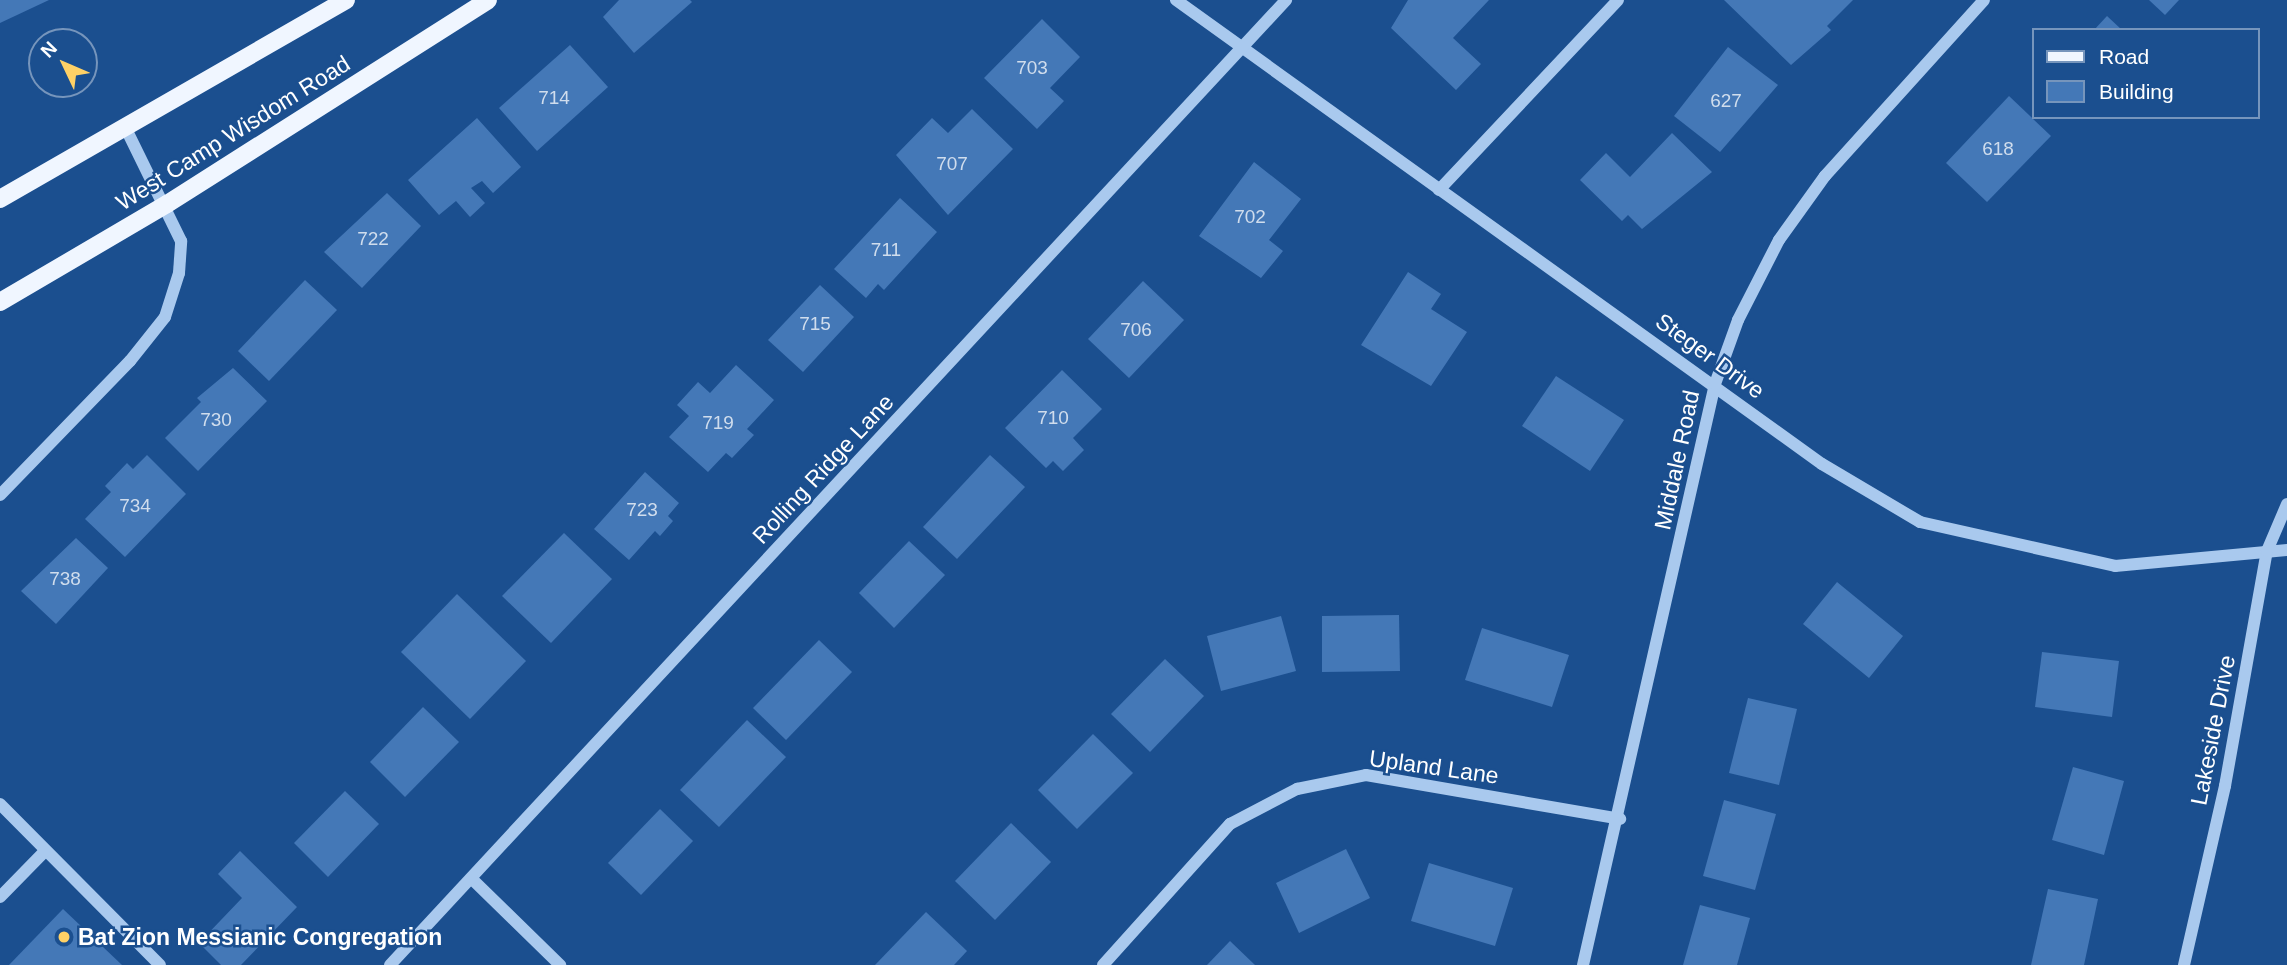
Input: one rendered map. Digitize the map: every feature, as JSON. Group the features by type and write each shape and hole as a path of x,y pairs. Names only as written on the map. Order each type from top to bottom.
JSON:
{"main road":[{"path":"0,199 127,131 346,0"},
{"name":"West Camp Wisdom Road","path":"0,302 167,204 488,0"}],"street":[{"name":"Steger Drive","path":"1176,0 1239,50 1715,384 1822,464 1920,522 2115,566 2287,550"},
{"name":"Rolling Ridge Lane","path":"390,965 473,880 1286,0"},
{"path":"1439,190 1618,0"},
{"name":"Middale Road","path":"1583,965 1620,819 1715,384 1738,320 1779,240 1834,166 1984,0"},
{"path":"0,495 130,362 165,317 179,272 181,241 167,204 127,131"},
{"name":"Lakeside Drive","path":"2183,965 2225,786 2267,551 2287,504"},
{"name":"Upland Lane","path":"1102,965 1230,824 1297,789 1366,775 1620,819"},
{"path":"0,804 44,852 160,965"},
{"path":"0,897 44,852"},
{"path":"473,880 560,965"}],"building":[{"path":"0,0 49,0 0,23"},
{"path":"619,0 692,2 634,53 603,17"},
{"path":"1408,0 1489,0 1453,38 1481,64 1456,90 1391,28"},
{"path":"1724,0 1853,0 1827,26 1831,30 1791,65"},
{"path":"2149,0 2179,0 2165,15"},
{"path":"2107,16 2120,28 2096,28"},
{"path":"1042,19 1080,57 1050,88 1064,101 1037,129 984,78"},
{"path":"570,45 608,87 537,151 499,108"},
{"path":"1728,47 1778,85 1720,152 1674,116"},
{"path":"2009,96 2051,136 1987,202 1946,163"},
{"path":"972,109 1013,149 948,215 896,155 932,118 948,133"},
{"path":"477,118 521,167 493,193 482,181 471,188 485,203 470,217 456,201 439,215 408,180"},
{"path":"1672,133 1712,172 1642,229 1628,215 1622,221 1580,180 1606,153 1630,177"},
{"path":"1254,162 1301,199 1269,240 1283,251 1261,278 1199,236"},
{"path":"387,193 421,226 362,288 324,252"},
{"path":"900,198 937,232 884,290 878,284 866,298 834,269"},
{"path":"1408,272 1441,294 1431,309 1467,332 1431,386 1361,345"},
{"path":"305,280 337,310 269,381 238,351"},
{"path":"1143,281 1184,320 1129,378 1088,339"},
{"path":"820,285 854,317 803,372 768,340"},
{"path":"736,365 774,400 747,429 754,435 732,458 726,453 708,472 669,437 689,416 677,405 698,382 710,393"},
{"path":"233,368 267,401 198,471 165,438 201,402 197,398"},
{"path":"1062,370 1102,409 1073,438 1084,450 1063,471 1053,461 1046,468 1005,428"},
{"path":"1556,376 1624,420 1590,471 1522,426"},
{"path":"147,455 186,494 125,557 85,519 111,492 105,486 127,463 133,469"},
{"path":"990,455 1025,487 957,559 923,527"},
{"path":"645,472 679,503 668,516 673,521 660,536 655,531 629,560 594,529"},
{"path":"564,533 612,579 551,643 502,596"},
{"path":"76,538 108,568 56,624 21,591"},
{"path":"909,541 945,575 894,628 859,593"},
{"path":"1837,582 1903,636 1869,678 1803,624"},
{"path":"457,594 526,661 470,719 401,652"},
{"path":"1399,615 1400,671 1322,672 1322,616"},
{"path":"1281,616 1296,671 1221,691 1207,636"},
{"path":"1482,628 1569,655 1552,707 1465,680"},
{"path":"819,640 852,672 786,740 753,708"},
{"path":"2042,652 2119,661 2112,717 2035,707"},
{"path":"1165,659 1204,696 1150,752 1111,714"},
{"path":"1748,698 1797,709 1779,785 1729,773"},
{"path":"423,707 459,742 405,797 370,762"},
{"path":"747,720 786,757 719,827 680,790"},
{"path":"1093,734 1133,773 1077,829 1038,790"},
{"path":"2073,767 2124,781 2104,855 2052,840"},
{"path":"345,791 379,824 328,877 294,843"},
{"path":"1724,800 1776,814 1755,890 1703,876"},
{"path":"660,809 693,841 641,895 608,863"},
{"path":"1011,823 1051,862 995,920 955,881"},
{"path":"1346,849 1370,898 1299,933 1276,883"},
{"path":"240,851 297,907 241,965 221,965 199,943 242,898 218,874"},
{"path":"1429,863 1513,888 1495,946 1411,921"},
{"path":"2048,889 2098,899 2084,965 2031,965"},
{"path":"1700,905 1750,918 1737,965 1683,965"},
{"name":"Bat Zion Messianic Congregation","path":"63,909 122,965 9,965"},
{"path":"926,912 967,951 954,965 875,965"},
{"path":"1230,941 1255,965 1207,965"}],"place":[{"name":"Bat Zion Messianic Congregation","path":"64,937"}]}
